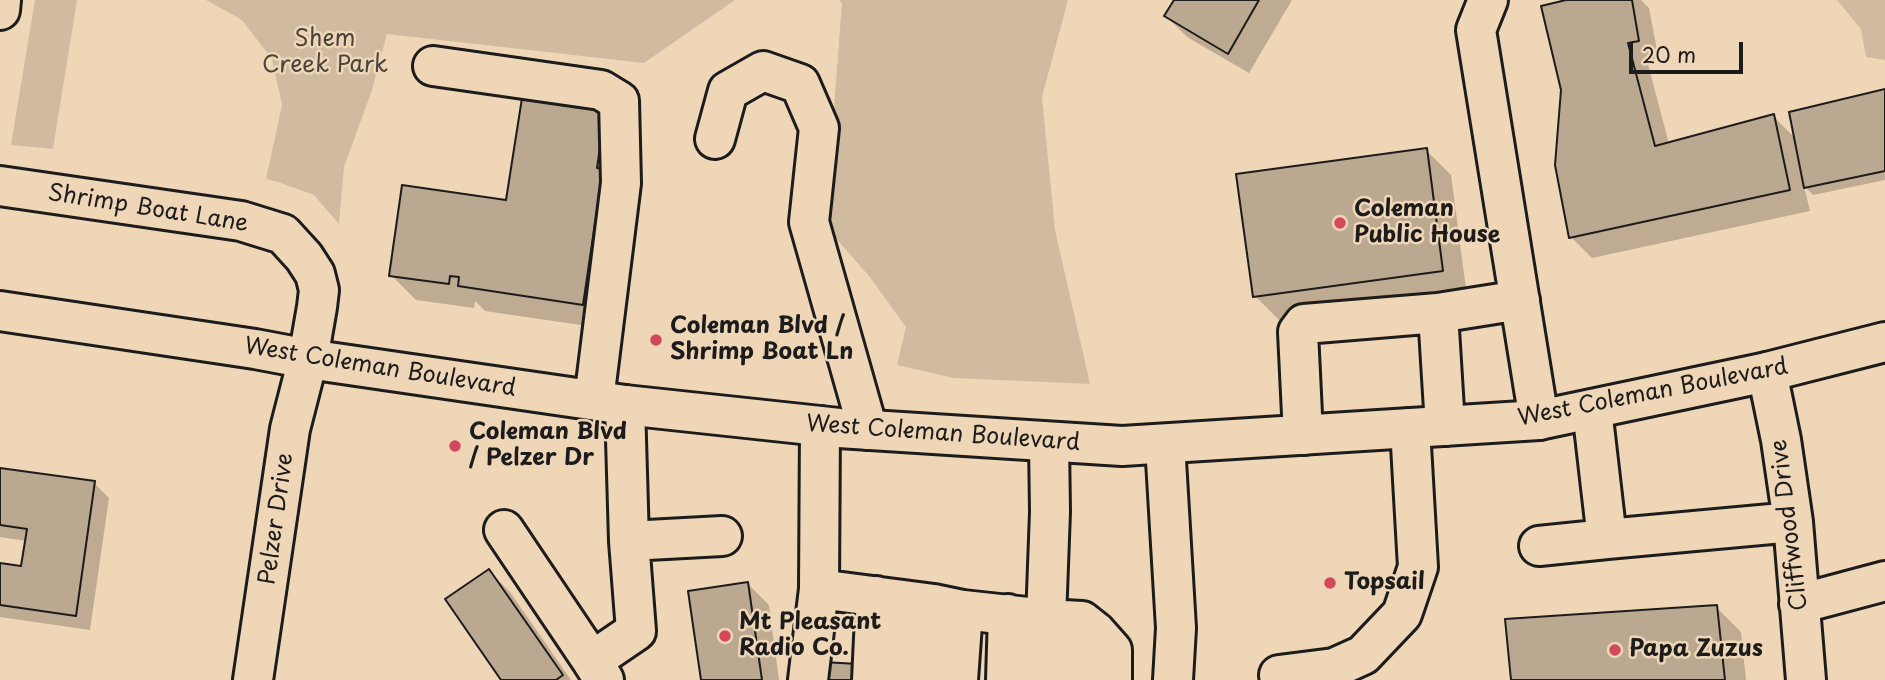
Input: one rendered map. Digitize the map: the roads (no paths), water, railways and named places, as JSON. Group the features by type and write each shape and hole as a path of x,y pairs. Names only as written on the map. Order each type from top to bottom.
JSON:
{"main road":[{"path":"0,10 1,0"},
{"path":"1488,0 1476,30 1539,421"},
{"path":"433,66 601,90 619,101 621,183 610,402 629,541 636,631 598,671 504,530"},
{"path":"715,139 728,90 763,71 800,84 819,128 809,222 868,430"},
{"name":"Shrimp Boat Lane","path":"0,186 241,221 283,234 315,274 319,290 308,359"},
{"path":"1303,435 1298,332 1304,324 1438,313 1520,300"},
{"name":"West Coleman Boulevard","path":"0,311 610,402 820,426 1122,446 1539,421 1767,372 1885,342"},
{"path":"1279,675 1334,668 1363,654 1402,614 1418,567 1438,313"},
{"name":"Pelzer Drive","path":"253,680 290,429 308,359"},
{"name":"Cliffwood Drive","path":"1767,372 1781,440 1793,522 1806,680"},
{"path":"1592,409 1607,539"},
{"path":"808,680 819,589 820,426"},
{"path":"958,680 990,611 1050,512 1049,442"},
{"path":"1165,444 1176,628 1173,680"},
{"path":"1539,546 1793,522"},
{"path":"629,541 722,536"},
{"path":"1800,604 1885,581"},
{"path":"819,589 990,611 1096,632 1112,650 1112,680"},
{"path":"873,680 990,611"},
{"path":"903,680 990,611"},
{"path":"930,680 990,611"},
{"path":"982,680 990,611"},
{"path":"990,611 1006,680"},
{"path":"990,611 1026,680"},
{"path":"990,611 1043,680"},
{"path":"990,611 1060,680"},
{"path":"990,611 1080,680"}],"place":[{"name":"Coleman Public House","path":"1340,223"},
{"name":"Coleman Blvd / Shrimp Boat Ln","path":"656,340"},
{"name":"Coleman Blvd / Pelzer Dr","path":"455,446"},
{"name":"Topsail","path":"1330,583"},
{"name":"Mt Pleasant Radio Co.","path":"725,636"},
{"name":"Papa Zuzus","path":"1615,650"}],"park label":[{"name":"Shem Creek Park","path":"325,53"}]}
